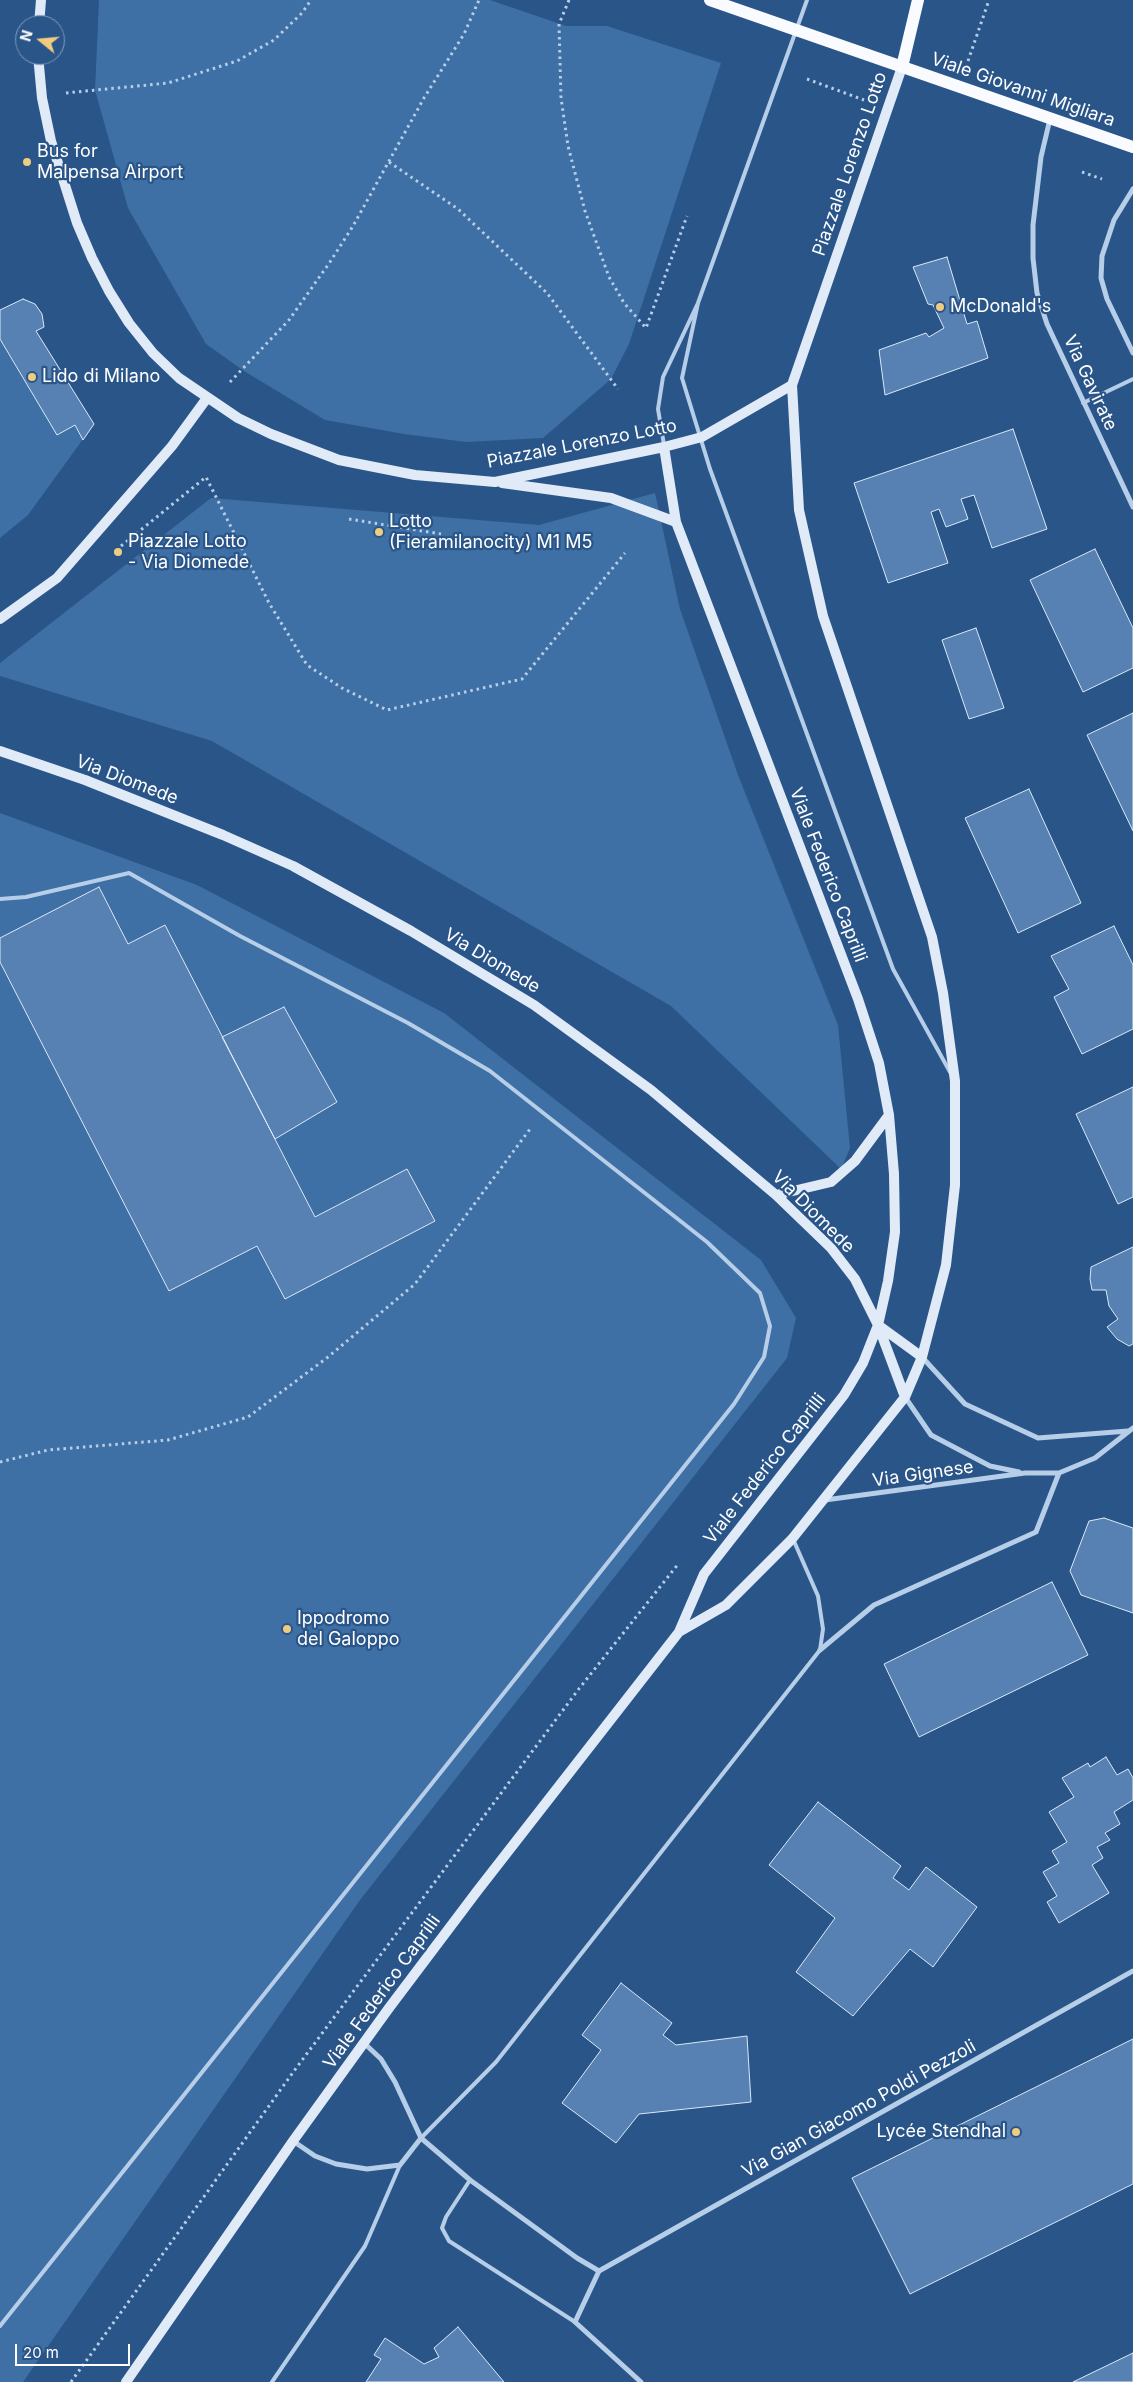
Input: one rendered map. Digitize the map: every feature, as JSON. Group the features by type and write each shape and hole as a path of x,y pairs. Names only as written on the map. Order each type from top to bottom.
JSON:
{"main road":[{"name":"Piazzale Lorenzo Lotto","path":"710,0 902,67"},
{"path":"902,67 918,0"},
{"name":"Viale Giovanni Migliara","path":"902,67 1133,147"}],"street":[{"path":"40,15 41,0"},
{"name":"Piazzale Lorenzo Lotto","path":"39,65 42,98 51,141 77,223 109,291 129,323 153,353 178,378 207,398 271,434 339,460 415,475 496,482 664,447 702,437 792,385 902,67"},
{"name":"Via Gavirate","path":"1050,118 1041,157 1033,225 1037,293 1047,324 1133,507"},
{"path":"1133,189 1114,220 1102,256 1101,278 1107,299 1133,353"},
{"name":"Viale Federico Caprilli","path":"679,1632 726,1604 792,1539 825,1500 905,1397 922,1357 946,1265 955,1186 955,1082 943,993 932,937 823,616 799,510 792,385"},
{"path":"0,619 56,578 172,446 207,398"},
{"name":"Viale Federico Caprilli","path":"126,2382 293,2141 364,2043 446,1932 679,1632 704,1574 844,1394 863,1363 878,1325 888,1281 895,1232 894,1174 889,1115 879,1063 858,999 676,522 664,447"},
{"path":"496,482 611,498 676,522"},
{"name":"Via Diomede","path":"0,751 85,780 223,835 293,866 411,931 534,1005 651,1090 776,1195 831,1248 855,1279 878,1325"},
{"path":"776,1195 830,1182 855,1160 889,1115"},
{"path":"878,1325 922,1357"},
{"path":"878,1325 905,1397"},
{"name":"Via Gignese","path":"922,1357 965,1404 1038,1438 1131,1430"},
{"name":"Via Gignese","path":"905,1397 931,1435 990,1466 1025,1474"},
{"name":"Via Gignese","path":"825,1500 1025,1474 1059,1473 1095,1458 1131,1430"},
{"path":"820,1650 874,1605 1036,1532 1059,1473"},
{"name":"Via Gian Giacomo Poldi Pezzoli","path":"599,2271 1133,1972"},
{"path":"364,2043 381,2059 395,2082 421,2138 470,2180 577,2258 599,2271 575,2322 641,2382"},
{"path":"293,2141 316,2156 336,2164 367,2169 400,2165 421,2138"}],"lane":[{"path":"664,447 658,409 663,377 698,302 807,0"},
{"name":"Viale Federico Caprilli","path":"698,302 682,378 702,437 710,469 893,969 955,1082"},
{"path":"1083,403 1133,379"},
{"path":"0,899 26,897 129,873 240,936 408,1023 490,1072 707,1242 760,1293 770,1326 764,1357 734,1404 0,2326"},
{"path":"421,2138 496,2062 820,1650 823,1629 818,1596 792,1539"},
{"path":"272,2382 366,2246 400,2165"},
{"path":"470,2180 446,2217 442,2228 449,2241 575,2322"}],"path":[{"path":"42,98 76,92 168,83 237,61 274,40 302,13 311,0"},
{"path":"228,384 244,371 294,313 353,226 424,98 464,34 479,0"},
{"path":"569,0 559,24 562,98 568,146 585,211 608,277 624,303 646,328 687,216"},
{"path":"967,64 989,0"},
{"path":"807,79 864,100"},
{"path":"389,162 458,209 547,293 618,389"},
{"path":"1082,172 1102,179"},
{"path":"114,552 206,477 269,603 307,665 342,688 387,710 522,679 625,553"},
{"path":"349,519 441,534"},
{"path":"0,1462 48,1450 168,1440 248,1416 328,1357 415,1284 542,1113"},
{"path":"71,2382 294,2071 578,1690 685,1556"}],"shaded area":[{"path":"99,0 490,0 566,26 607,26 721,63 629,344 611,379 543,438 466,442 404,434 325,420 244,371 206,344 128,208 95,90"},
{"name":"Lido di Milano","path":"23,299 35,304 42,314 36,331 94,424 28,515 0,538 0,310"},
{"path":"655,493 680,609 738,775 838,1025 850,1148 841,1169 671,1006 212,741 0,676 0,663 211,498 539,525"},
{"name":"Ippodromo del Galoppo","path":"0,813 197,885 444,1013 761,1260 796,1318 787,1358 360,1900 23,2382 0,2382"}],"building":[{"path":"947,257 967,324 977,321 988,358 885,395 879,350 926,333 929,337 944,328 933,305 928,304 913,267"},
{"path":"23,299 35,304 42,314 44,327 36,331 94,424 83,440 75,425 57,435 0,339 0,310"},
{"path":"1013,429 1047,529 992,548 974,495 961,499 968,519 946,527 939,509 931,512 948,563 888,583 854,483"},
{"path":"1095,549 1133,628 1133,668 1083,692 1030,580"},
{"path":"976,628 1004,708 969,719 942,640"},
{"path":"1133,713 1133,831 1087,735"},
{"path":"1029,789 1081,903 1018,933 965,818"},
{"path":"99,887 128,944 165,925 315,1217 407,1169 435,1221 285,1299 257,1246 169,1291 0,962 0,938"},
{"path":"1114,926 1133,965 1133,1029 1082,1054 1054,997 1069,989 1051,956"},
{"path":"284,1007 337,1102 275,1139 222,1037"},
{"path":"1133,1087 1133,1197 1118,1204 1076,1114"},
{"path":"1133,1247 1133,1344 1129,1346 1117,1339 1107,1327 1118,1319 1109,1306 1106,1290 1092,1290 1090,1279 1091,1267"},
{"path":"1104,1518 1133,1528 1133,1613 1081,1595 1070,1571 1089,1521"},
{"path":"1052,1582 1088,1655 919,1737 884,1664"},
{"path":"1106,1757 1117,1775 1128,1769 1133,1778 1133,1800 1114,1812 1120,1824 1105,1833 1110,1840 1097,1847 1103,1858 1092,1865 1109,1893 1059,1923 1047,1902 1057,1896 1043,1872 1059,1863 1052,1851 1067,1842 1049,1812 1074,1797 1062,1778 1088,1763 1090,1767"},
{"path":"818,1802 901,1866 893,1878 909,1890 926,1867 977,1907 933,1967 910,1949 853,2016 796,1972 835,1918 769,1865"},
{"path":"621,1983 672,2023 663,2035 676,2045 747,2036 751,2102 639,2114 616,2143 562,2103 601,2050 582,2035"},
{"path":"1133,2039 1133,2184 910,2294 852,2178"},
{"path":"458,2327 504,2382 366,2382 381,2359 374,2355 385,2338 424,2364 439,2357 434,2348"},
{"path":"1133,2353 1133,2382 1073,2382"}],"place":[{"name":"Bus for Malpensa Airport","path":"27,162"},
{"name":"McDonald's","path":"940,307"},
{"name":"Lido di Milano","path":"32,377"},
{"name":"Lotto (Fieramilanocity) M1 M5","path":"379,532"},
{"name":"Piazzale Lotto - Via Diomede","path":"118,552"},
{"name":"Ippodromo del Galoppo","path":"287,1629"},
{"name":"Lycée Stendhal","path":"1016,2132"}]}
